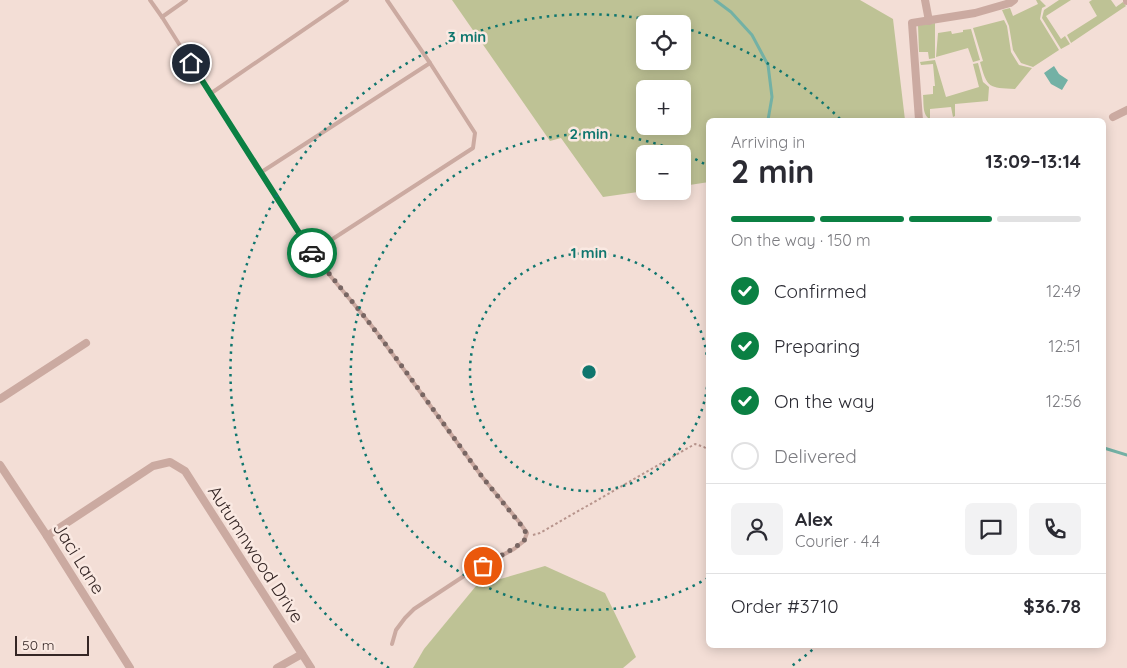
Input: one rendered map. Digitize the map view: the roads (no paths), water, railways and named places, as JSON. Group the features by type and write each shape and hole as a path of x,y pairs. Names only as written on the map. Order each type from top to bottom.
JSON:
{"street":[{"path":"925,0 929,21"},
{"path":"918,118 912,23 975,13 1010,3 1014,0"},
{"path":"1113,117 1127,110"},
{"path":"0,399 86,343"},
{"name":"Autumnwood Drive","path":"47,536 153,466 170,462 185,471 311,668"},
{"name":"Jaci Lane","path":"0,465 130,668"},
{"path":"277,668 302,654"}],"lane":[{"path":"150,0 311,253 396,358 483,478 525,530 526,536 524,541 467,574 414,609 396,630 392,644"},
{"path":"162,17 186,0"},
{"path":"210,94 347,0"},
{"path":"311,253 473,148 475,132 387,0"},
{"path":"260,173 430,63"}],"water":[{"path":"1054,66 1059,74 1068,80 1062,90 1051,84 1044,73"}],"waterway":[{"path":"715,0 731,12 752,35 768,65 772,97 768,118"},
{"path":"1106,449 1127,455"}]}
